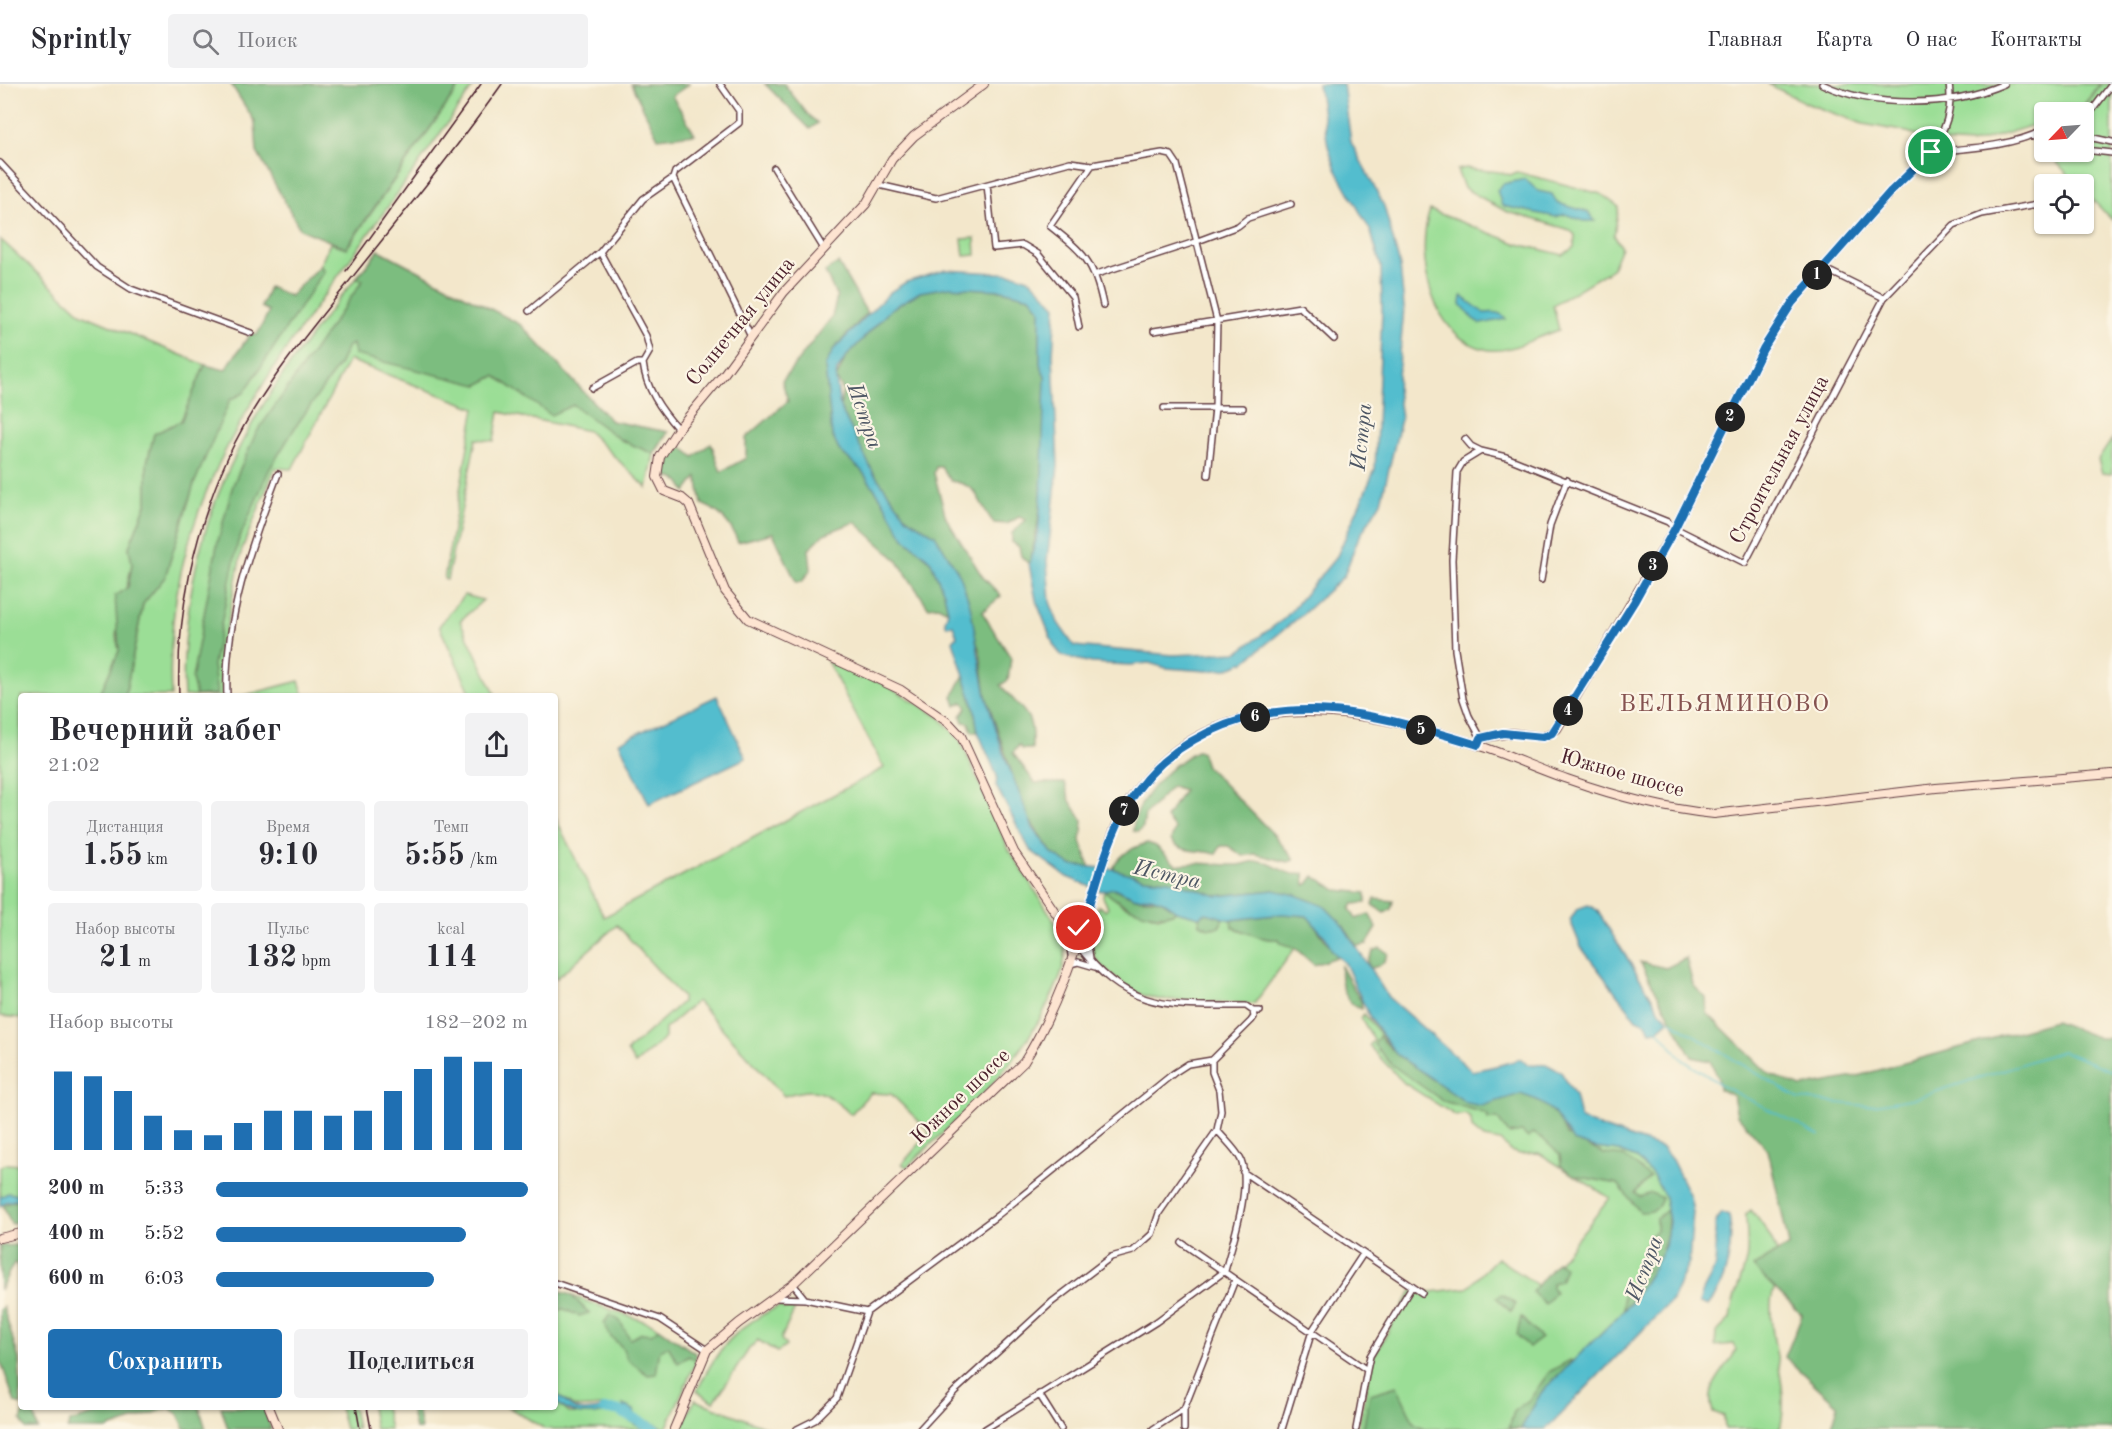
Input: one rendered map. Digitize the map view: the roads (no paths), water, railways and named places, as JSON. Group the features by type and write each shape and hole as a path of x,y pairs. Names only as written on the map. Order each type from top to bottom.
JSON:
{"street":[{"path":"529,311 600,252 643,199 673,178 675,172 739,123 739,111 720,84"},
{"name":"Солнечная улица","path":"984,84 914,136 892,159 866,204 784,292 678,429 657,468 658,483 664,490 682,498 689,504 725,591 748,619 901,690 949,723 961,736 1014,852 1066,928"},
{"path":"1822,84 1883,99 1912,101 1952,99 2004,84"},
{"path":"1481,451 1463,462 1457,472 1452,560 1455,650 1460,681 1469,716 1479,742 1511,733 1543,737 1557,729 1675,528 1763,349 1792,303 1883,199 1931,152 1946,126 1952,99 1949,84"},
{"path":"2094,108 2112,84"},
{"path":"1931,152 1995,144 2033,135"},
{"path":"2094,138 2112,142"},
{"path":"2094,151 2112,153"},
{"path":"879,185 936,198 1070,162 1092,165 1162,153 1171,155 1177,164 1195,242 1217,321 1215,408 1208,475"},
{"path":"0,163 97,267 131,289 250,333"},
{"path":"1092,165 1050,226 1080,250 1096,274 1103,305"},
{"path":"774,168 824,249"},
{"path":"673,178 751,337"},
{"path":"987,185 994,248 1023,245 1038,254 1073,297 1079,327"},
{"path":"1096,274 1195,242 1238,226 1248,218 1292,204"},
{"path":"1823,268 1884,298 1954,225 1982,214 2034,205"},
{"path":"600,252 646,336 650,351 643,363 651,389 661,410 678,429"},
{"name":"Строительная улица","path":"1675,528 1745,563 1884,298"},
{"path":"1154,331 1300,308 1334,339"},
{"path":"592,388 637,363 643,363"},
{"path":"1164,408 1244,408"},
{"path":"1465,439 1471,446 1481,451 1567,480 1668,522 1675,528"},
{"path":"227,693 226,661 250,548 278,474"},
{"path":"1540,580 1550,525 1567,480"},
{"name":"Южное шоссе","path":"674,1429 708,1350 794,1284 1024,1062 1043,1032 1070,964 1107,852 1130,801 1156,768 1194,738 1230,724 1293,711 1337,712 1479,742 1613,794 1680,811 1714,814 1936,788 2112,774"},
{"path":"1066,928 1075,930 1086,918"},
{"path":"1086,918 1088,952 1100,969"},
{"path":"797,1429 815,1420 837,1398 867,1312 998,1215 1174,1073 1188,1064 1212,1060 1254,1017 1256,1011 1246,1006 1155,1003 1136,997 1100,969 1066,928"},
{"path":"1066,928 1071,945 1070,964 1078,962 1100,969"},
{"path":"920,1429 955,1391 1052,1302 1111,1257 1133,1251 1152,1234 1159,1213 1218,1130 1221,1111 1219,1090 1212,1072 1212,1060"},
{"path":"985,1429 1156,1322 1225,1271 1242,1200 1244,1172 1237,1153 1218,1130"},
{"path":"1244,1172 1422,1293"},
{"path":"0,1238 18,1234"},
{"path":"1182,1243 1367,1370"},
{"path":"1282,1429 1312,1331 1363,1254"},
{"path":"1184,1429 1184,1409 1235,1280"},
{"path":"558,1283 660,1319 708,1350"},
{"path":"794,1284 805,1299"},
{"path":"1356,1429 1370,1356 1412,1286"},
{"path":"774,1298 805,1299 867,1312"},
{"path":"1039,1394 1061,1429"},
{"path":"1153,1429 1184,1409"},
{"path":"271,1410 278,1429"}],"water":[{"path":"1318,84 1343,84 1351,142 1384,206 1400,266 1404,307 1397,389 1401,419 1381,502 1358,539 1344,576 1303,614 1244,662 1227,669 1207,671 1166,668 1149,663 1130,665 1092,663 1062,656 1054,646 1036,600 1029,564 1038,533 1045,376 1040,364 1040,309 1030,297 1002,290 949,287 920,292 891,309 846,357 837,371 836,379 840,407 873,472 907,518 935,535 960,575 970,605 986,696 1003,752 1033,828 1052,853 1070,865 1113,869 1144,878 1169,880 1218,896 1274,890 1296,895 1324,906 1342,924 1388,997 1472,1071 1520,1059 1528,1064 1548,1065 1561,1072 1575,1095 1580,1118 1591,1124 1662,1148 1672,1160 1690,1196 1693,1212 1689,1262 1672,1300 1546,1429 1521,1429 1541,1393 1631,1303 1665,1246 1669,1222 1665,1197 1652,1174 1636,1158 1618,1151 1595,1148 1573,1141 1554,1113 1537,1100 1520,1094 1482,1106 1467,1103 1396,1054 1370,1018 1345,963 1332,951 1326,938 1307,916 1283,914 1231,920 1206,913 1199,917 1176,911 1165,902 1151,897 1136,898 1114,888 1101,891 1067,877 1030,850 996,786 997,776 978,732 974,707 953,641 957,636 953,625 947,626 945,621 948,611 944,593 930,560 904,538 883,501 862,471 839,450 832,435 825,366 834,349 890,292 906,282 946,270 1014,274 1031,280 1056,306 1053,355 1058,466 1047,561 1050,602 1058,623 1074,646 1173,655 1238,652 1285,618 1337,556 1375,469 1382,311 1381,267 1371,232 1336,169 1328,146"},
{"path":"1525,179 1538,191 1552,194 1557,203 1588,212 1595,221 1584,221 1565,214 1556,217 1502,206 1497,190 1503,184"},
{"path":"1462,296 1484,313 1499,313 1506,319 1481,324 1473,319 1461,304"},
{"path":"717,696 746,758 649,804 619,742"},
{"path":"1588,905 1597,910 1661,1012 1669,1020 1658,1030 1650,1031 1646,1023 1636,1019 1581,947 1570,920 1577,909"},
{"path":"8,1193 18,1195 18,1200 6,1202 0,1207 0,1197"},
{"path":"1721,1213 1729,1216 1730,1221 1729,1254 1724,1277 1708,1306 1699,1303 1714,1269 1716,1224"},
{"path":"558,1396 572,1408 587,1411 612,1407 625,1410 623,1405 634,1410 635,1415 641,1420 661,1429 637,1425 627,1419 620,1409 621,1414 586,1414 558,1403"}],"waterway":[{"path":"1669,1020 1799,1099 1868,1106 1916,1098 2062,1051 2112,1071"},
{"path":"1658,1030 1683,1060 1723,1086 1820,1136"},
{"path":"604,1410 617,1410 655,1429"}],"railway":[{"path":"346,271 481,84"},
{"path":"179,693 181,635 190,574 216,485 239,434 296,349 444,162 502,84"},
{"path":"357,1410 360,1429"},
{"path":"368,1410 371,1429"}],"district":[{"name":"ВЕЛЬЯМИНОВО","path":"1725,705"}],"water label":[{"name":"Истра","path":"864,416"},
{"name":"Истра","path":"1362,437"},
{"name":"Истра","path":"1167,875"},
{"name":"Истра","path":"1645,1269"}]}
